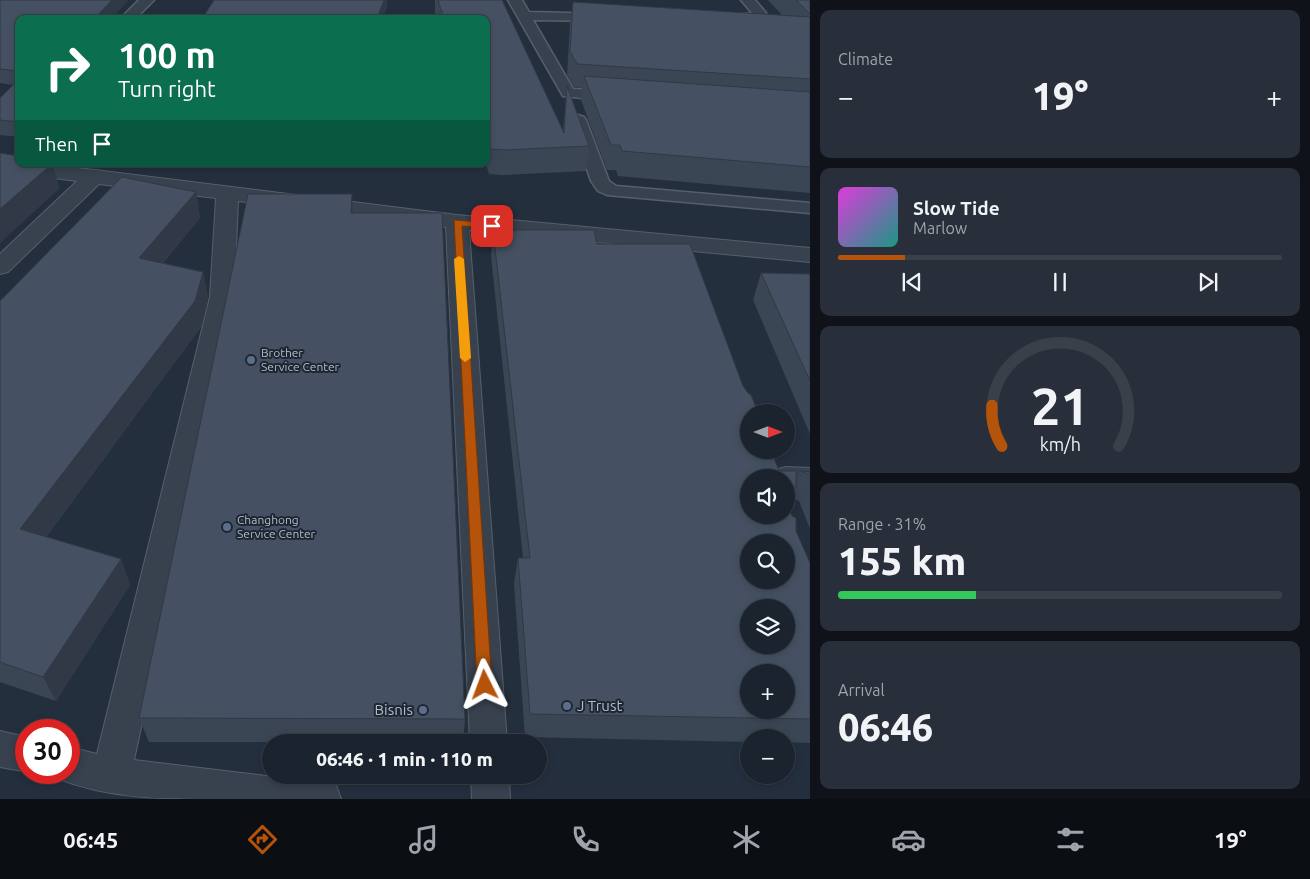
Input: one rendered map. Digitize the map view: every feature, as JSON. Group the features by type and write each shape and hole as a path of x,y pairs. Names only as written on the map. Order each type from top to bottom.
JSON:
{"street":[{"path":"0,165 15,167"},
{"path":"17,167 228,195 457,222 810,255"},
{"path":"0,267 95,176"},
{"path":"111,776 222,297 228,195"},
{"path":"457,222 488,734"},
{"path":"686,243 697,270"},
{"path":"795,476 810,479"},
{"path":"0,748 15,752"},
{"path":"80,768 111,776 274,796 322,799"},
{"path":"490,784 491,799"}],"lane":[{"path":"132,15 147,0"},
{"path":"515,0 568,93 600,181 604,187 613,191 810,208"},
{"path":"717,18 757,17 759,12 748,0"},
{"path":"524,16 620,17"},
{"path":"568,93 626,98"}],"building":[{"path":"0,0 112,0 98,15 15,15 15,71 0,69"},
{"path":"214,0 384,0 378,15 205,15"},
{"path":"438,0 502,0 564,133 567,86 589,146 491,149 490,15 443,15"},
{"path":"796,0 810,0 810,14"},
{"path":"573,2 810,17 810,79 577,64 570,51"},
{"path":"584,76 810,92 810,167 622,151 620,145 611,145"},
{"path":"15,83 15,122 0,120 0,98"},
{"path":"0,153 15,155 15,167 49,167 0,209"},
{"path":"122,177 196,192 139,258 203,272 195,301 20,529 121,559 43,677 0,662 0,301"},
{"path":"248,194 352,194 351,213 442,213 465,719 139,718"},
{"path":"493,230 594,230 597,244 690,244 743,386 751,395 755,404 740,404 740,459 774,459 778,469 740,469 740,524 795,524 796,518 796,531 810,563 810,719 795,719 795,664 740,664 740,718 530,714 518,558 530,558"},
{"path":"761,273 810,274 810,381"},
{"path":"795,471 796,471 795,487"}],"slow traffic":[{"path":"459,259 465,358"}],"place":[{"name":"Brother Service Center","path":"251,360"},
{"name":"Changhong Service Center","path":"227,527"},
{"name":"J Trust","path":"567,706"},
{"name":"Bisnis","path":"423,710"}],"route":[{"path":"485,685 457,222 492,226"}]}
